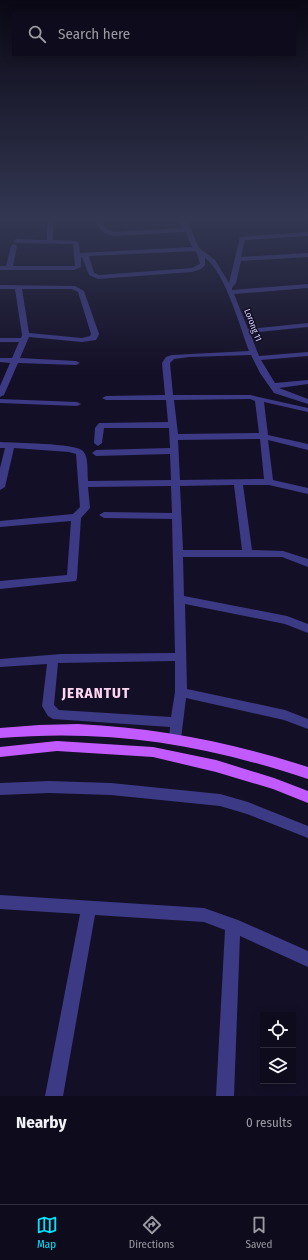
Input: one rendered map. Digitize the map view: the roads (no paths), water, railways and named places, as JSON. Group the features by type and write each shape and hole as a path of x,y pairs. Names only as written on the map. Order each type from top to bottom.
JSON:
{"main road":[{"path":"0,733 67,730 116,731 175,739 281,764 308,773"},
{"path":"0,752 57,746 153,752 216,766 274,784 308,798"}],"street":[{"path":"89,269 91,274 98,277 195,269"},
{"name":"Lorong 11","path":"219,269 246,331 254,356 273,386 283,394 308,402"},
{"path":"229,290 233,283 236,269"},
{"path":"229,290 308,286"},
{"path":"0,287 73,287 78,289 81,291 95,334 93,338 87,340 25,337 0,340"},
{"path":"0,395 25,337 18,287"},
{"path":"246,331 308,325"},
{"path":"175,739 181,692 181,657 174,437 166,363 168,359 189,355 254,356 308,354"},
{"path":"0,360 76,363"},
{"path":"273,386 308,382"},
{"path":"106,398 259,398 308,410"},
{"path":"259,398 269,482"},
{"path":"0,401 77,404"},
{"path":"98,442 99,428 102,425 172,425"},
{"path":"174,437 263,436 308,448"},
{"path":"0,445 70,449 79,452 81,455 85,508 76,517 0,524"},
{"path":"0,487 10,445"},
{"path":"96,453 174,451"},
{"path":"238,482 247,552"},
{"path":"83,484 269,482 308,491"},
{"path":"104,516 176,516"},
{"path":"0,585 72,578 76,517"},
{"path":"177,554 247,552 283,554 308,563"},
{"path":"178,599 287,620 308,628"},
{"path":"0,663 53,659 181,657"},
{"path":"53,659 48,706 52,712 57,715 176,722"},
{"path":"181,692 285,715 308,724"},
{"path":"0,789 49,787 111,789 220,800 248,808 308,832"},
{"path":"0,902 204,915 233,925 308,959"},
{"path":"54,1096 89,907"},
{"path":"225,1096 233,925"}],"district":[{"name":"JERANTUT","path":"96,693"}]}
